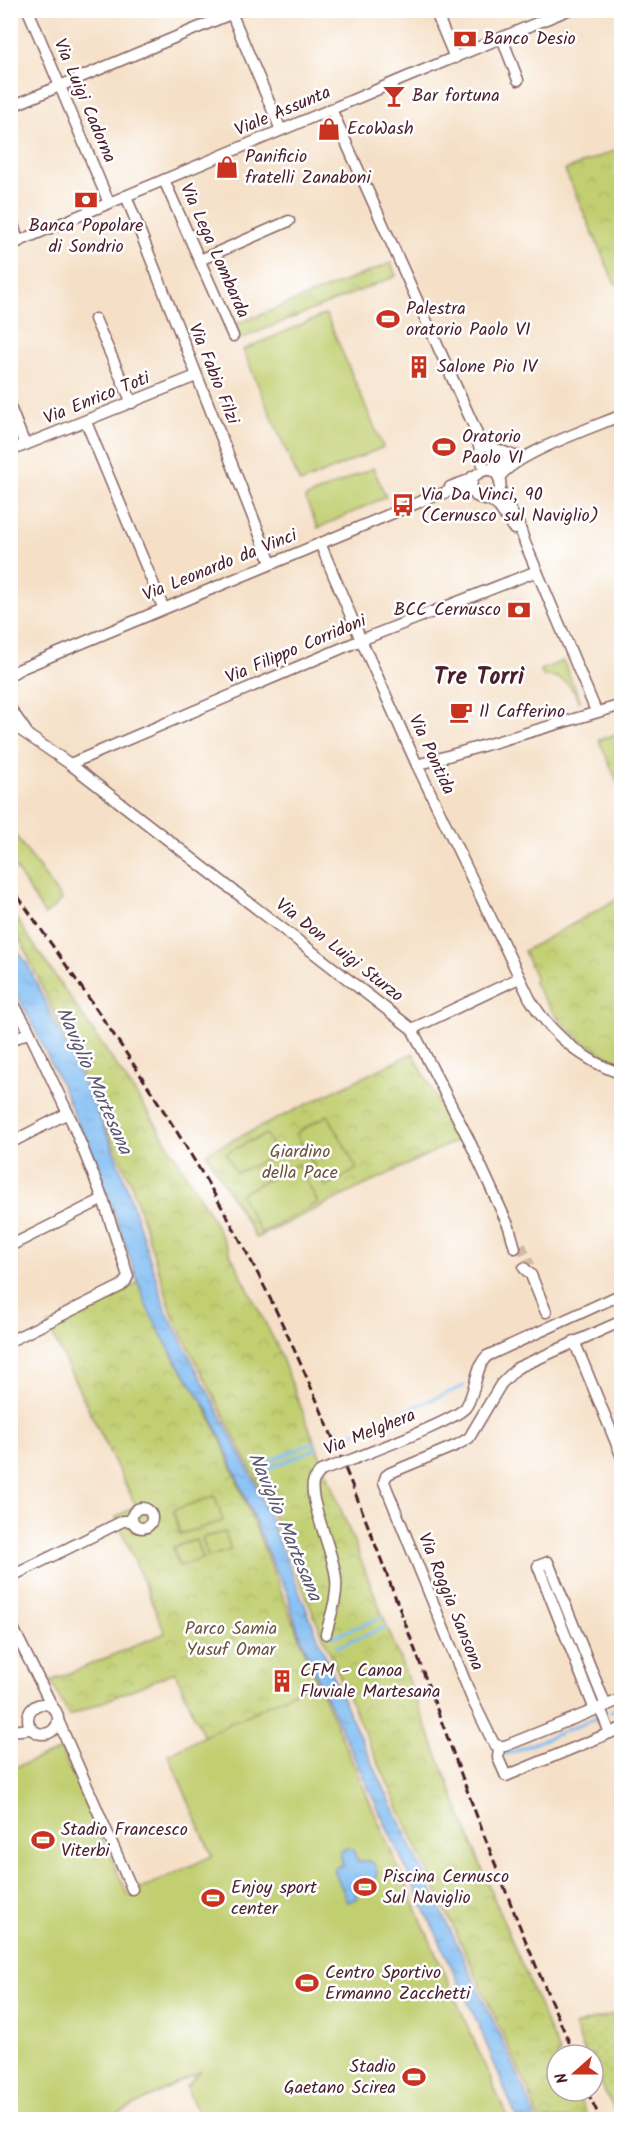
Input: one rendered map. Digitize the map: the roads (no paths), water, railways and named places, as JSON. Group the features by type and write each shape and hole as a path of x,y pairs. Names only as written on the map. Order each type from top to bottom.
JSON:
{"street":[{"name":"Via Luigi Cadorna","path":"28,10 109,203"},
{"path":"435,10 455,58"},
{"name":"Viale Assunta","path":"14,244 568,10"},
{"path":"10,107 234,12 281,130"},
{"path":"502,38 518,80"},
{"path":"331,109 480,443 486,470"},
{"name":"Via Lega Lombarda","path":"164,180 232,336"},
{"name":"Via Fabio Filzi","path":"126,196 271,563"},
{"path":"10,213 14,244"},
{"path":"200,260 289,221"},
{"path":"95,319 132,403"},
{"name":"Via Enrico Toti","path":"10,452 196,376"},
{"path":"10,407 25,446"},
{"path":"499,478 508,468 536,452 621,415"},
{"path":"89,421 163,608"},
{"path":"480,443 517,457"},
{"path":"525,543 499,507 489,499 480,498 473,492 471,482 473,476 486,470 536,452"},
{"path":"486,470 493,471 499,478 499,491 519,525 596,711"},
{"name":"Via Leonardo da Vinci","path":"12,676 163,608 440,494 473,476"},
{"name":"Via Leonardo da Vinci","path":"440,494 460,490 473,492"},
{"path":"489,499 499,491"},
{"name":"Via Pontida","path":"320,543 360,640 417,765 519,978 540,1014 560,1037 589,1059 621,1074"},
{"name":"Via Filippo Corridoni","path":"70,764 360,640 537,571"},
{"path":"417,765 621,705"},
{"path":"10,708 31,738"},
{"name":"Via Don Luigi Sturzo","path":"10,723 70,764 412,1029 469,1140 518,1246"},
{"path":"412,1029 519,978"},
{"path":"10,998 68,1113 103,1199 127,1271 127,1280 121,1286 10,1341"},
{"path":"10,1041 29,1032"},
{"path":"10,1143 68,1113"},
{"path":"10,1246 103,1199"},
{"path":"528,1269 546,1312"},
{"name":"Via Melghera","path":"555,1325 579,1308 621,1287"},
{"name":"Via Melghera","path":"326,1634 337,1582 334,1561 316,1507 312,1489 313,1480 321,1472 457,1415 469,1401 480,1365 487,1356 621,1294"},
{"path":"621,1321 574,1341 621,1457"},
{"name":"Via Roggia Sansona","path":"574,1341 510,1373 499,1387 474,1431 465,1441 387,1474 384,1479 473,1701 495,1743 498,1758 506,1776 610,1733"},
{"path":"10,1577 123,1521 132,1521"},
{"path":"600,1708 548,1562 538,1566 610,1733 621,1728"},
{"path":"10,1622 56,1711 69,1747 132,1889"},
{"path":"39,1679 39,1704"},
{"path":"495,1743 505,1746 621,1699"},
{"path":"31,1729 28,1716 31,1709 39,1704 52,1706"},
{"path":"10,1729 28,1716"},
{"path":"10,1729 31,1729 40,1734 49,1733 54,1729 58,1720"},
{"path":"49,1733 69,1747"}],"water":[{"path":"10,940 28,965 110,1141 167,1313 254,1480 347,1709 516,2070 536,2119 517,2119 479,2026 315,1673 297,1627 289,1596 273,1565 209,1411 173,1356 148,1310 112,1207 66,1095 11,984"},
{"path":"347,1848 353,1850 358,1861 373,1863 377,1872 375,1879 371,1882 354,1883 358,1898 348,1902 333,1869 343,1864 340,1854"}],"waterway":[{"path":"346,1436 464,1386"},
{"name":"Naviglio Martesana","path":"260,1465 315,1442"},
{"name":"Naviglio Martesana","path":"263,1471 317,1448"},
{"path":"333,1637 382,1617"},
{"path":"337,1647 386,1627"},
{"path":"611,1712 622,1708"},
{"path":"505,1755 595,1719"}],"tunnel":[{"path":"521,1245 530,1265"}],"railway":[{"path":"10,885 119,1043 188,1150 221,1205 280,1319 321,1409 358,1501 498,1872 570,2043"},
{"path":"593,2103 601,2120"}],"place":[{"name":"Banco Desio","path":"465,39"},
{"name":"Bar fortuna","path":"394,96"},
{"name":"EcoWash","path":"329,129"},
{"name":"Panificio fratelli Zanaboni","path":"227,167"},
{"name":"Banca Popolare di Sondrio","path":"86,200"},
{"name":"Palestra oratorio Paolo VI","path":"388,319"},
{"name":"Salone Pio IV","path":"419,367"},
{"name":"Oratorio Paolo VI","path":"444,447"},
{"name":"Via Da Vinci, 90 (Cernusco sul Naviglio)","path":"403,505"},
{"name":"BCC Cernusco","path":"519,610"},
{"name":"Il Cafferino","path":"461,712"},
{"name":"CFM - Canoa Fluviale Martesana","path":"282,1681"},
{"name":"Stadio Francesco Viterbi","path":"43,1840"},
{"name":"Piscina Cernusco Sul Naviglio","path":"365,1887"},
{"name":"Enjoy sport center","path":"213,1898"},
{"name":"Centro Sportivo Ermanno Zacchetti","path":"307,1983"},
{"name":"Stadio Gaetano Scirea","path":"414,2077"}],"district":[{"name":"Tre Torri","path":"479,677"}],"park label":[{"name":"Giardino della Pace","path":"300,1162"},
{"name":"Parco Samia Yusuf Omar","path":"231,1639"}]}
